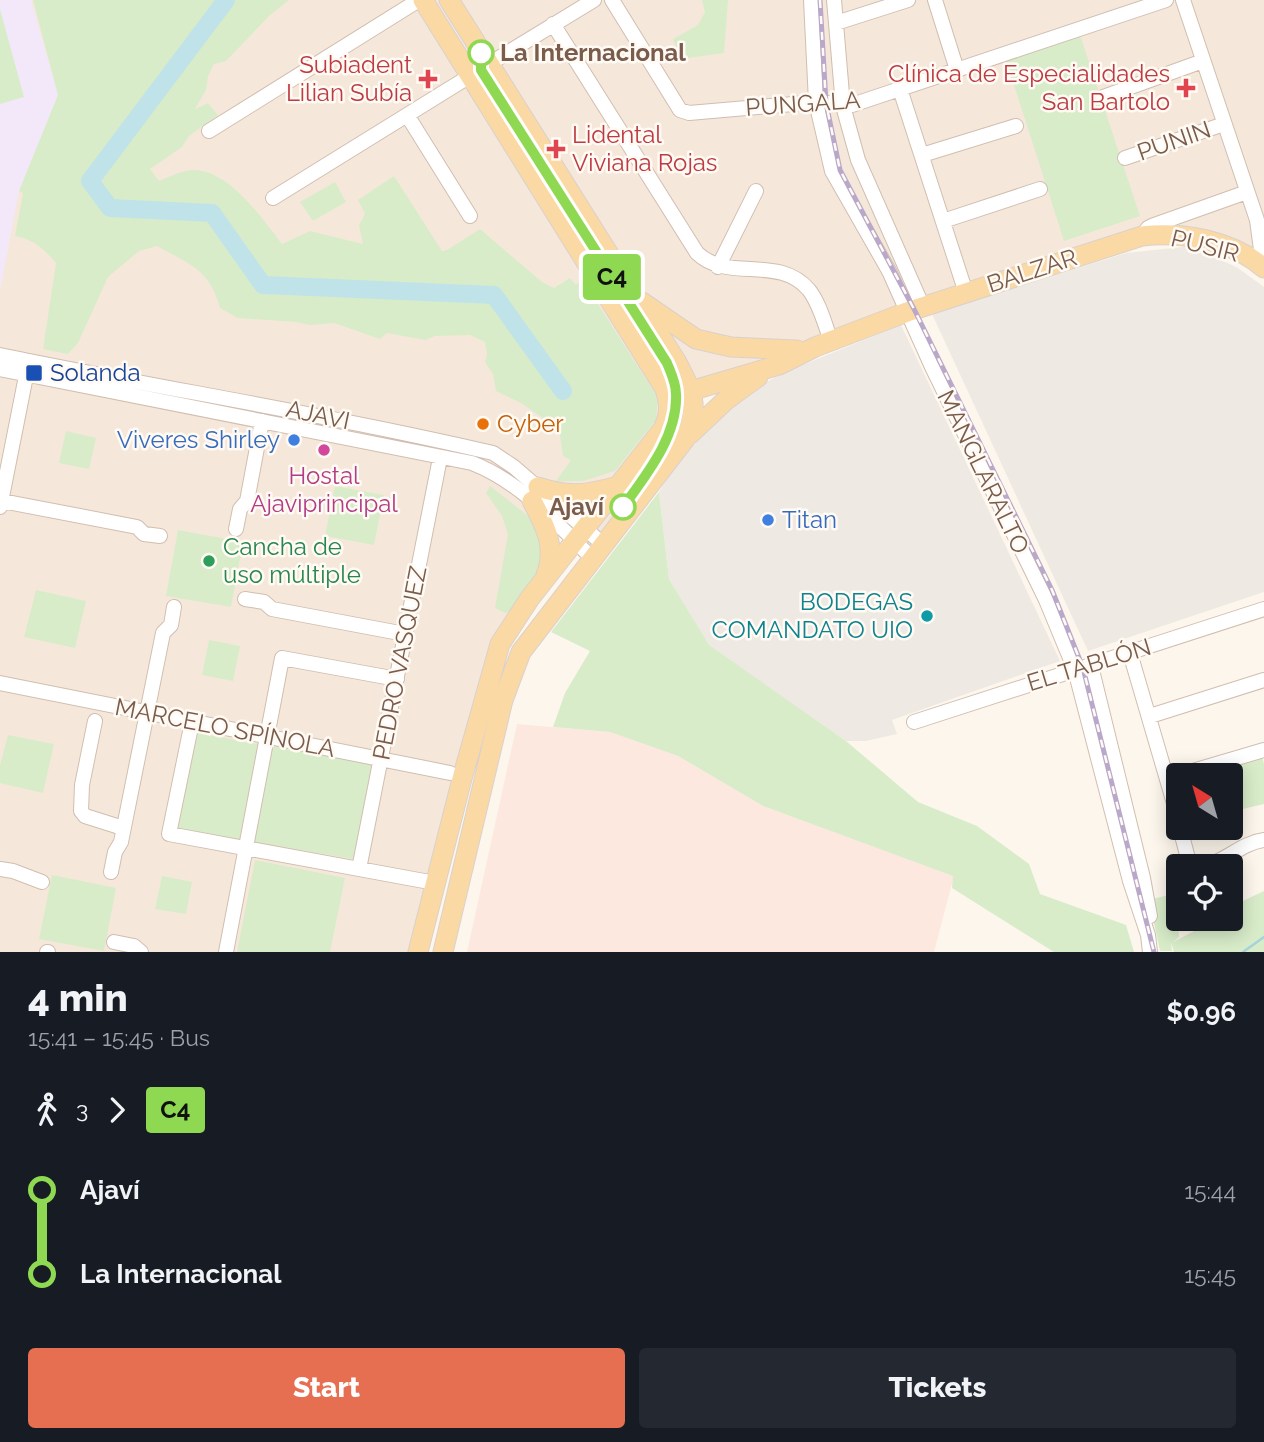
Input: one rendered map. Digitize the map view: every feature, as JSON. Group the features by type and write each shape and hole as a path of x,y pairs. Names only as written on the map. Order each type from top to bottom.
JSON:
{"main road":[{"path":"418,952 482,701 500,644 544,579 663,429 669,414 667,393 421,0"},
{"path":"449,0 688,386 694,415 685,439"},
{"name":"PUSIR","path":"1142,236 1176,235 1231,247 1262,266"},
{"name":"BALZAR","path":"667,393 1142,236"},
{"path":"635,297 696,339 731,347 814,346"},
{"name":"BALZAR","path":"688,386 779,365 814,346"},
{"path":"443,952 503,700 521,652 685,439 726,400 779,365"},
{"path":"544,579 551,555 550,540 535,494 576,495 618,486"}],"street":[{"path":"209,131 421,0"},
{"path":"489,64 594,0"},
{"name":"PUNGALA","path":"612,0 684,112 816,102 843,106 1166,0"},
{"name":"MANGLARALTO","path":"811,0 816,102 832,171 888,271 915,309"},
{"name":"MANGLARALTO","path":"834,0 843,106 858,160 915,309 932,367 1046,600 1075,670 1130,881 1148,935 1150,952"},
{"path":"836,23 908,0"},
{"path":"935,0 957,70"},
{"path":"1183,0 1247,192 1259,215 1262,266"},
{"path":"554,24 697,254 718,267 779,271 796,278 810,291 814,346"},
{"path":"1103,97 1203,61"},
{"path":"274,198 470,76"},
{"path":"900,89 966,293"},
{"path":"407,116 470,216"},
{"name":"PUNIN","path":"1125,158 1224,124"},
{"path":"922,155 1016,126"},
{"path":"943,221 1040,189"},
{"path":"718,267 755,191"},
{"name":"BALZAR","path":"1142,236 1154,225 1247,192"},
{"name":"AJAVI","path":"0,355 28,368 262,421 472,463 520,489 535,494"},
{"path":"28,368 1,505 137,527 144,534 160,537"},
{"name":"AJAVI","path":"0,369 28,368 267,405 493,453 514,467 535,494 598,552"},
{"path":"236,529 240,509 247,501 262,421"},
{"name":"PEDRO VASQUEZ","path":"359,869 440,458"},
{"path":"245,598 264,602 272,609 405,634"},
{"path":"111,872 123,828 163,634 171,625 174,607"},
{"name":"EL TABLÓN","path":"914,722 1264,609"},
{"path":"1130,653 1150,716 1170,763"},
{"path":"226,952 282,658 397,679"},
{"path":"1091,666 1143,878 1157,952"},
{"path":"1150,716 1264,680"},
{"name":"MARCELO SPÍNOLA","path":"0,683 97,713 148,713 450,773"},
{"path":"97,713 82,785 81,811 85,816 123,828"},
{"path":"192,722 169,834 435,884"},
{"path":"1220,763 1264,750"},
{"path":"1231,854 1242,846 1264,840"},
{"path":"0,869 13,870 42,881"},
{"path":"114,942 134,946 141,952"}],"shaded area":[{"path":"0,0 1264,0 1264,268 1166,230 716,382 661,447 589,559 546,526 507,632 418,952 0,952 0,369 458,460 441,447 0,353"},
{"path":"0,0 31,0 58,95 19,191 0,290"},
{"path":"1192,246 1238,268 1264,287 1264,592 1088,651 932,314 1126,253"},
{"path":"901,325 1060,661 892,720 897,734 866,741 846,741 709,646 669,579 659,492 687,443 740,396 785,372"},
{"path":"517,724 610,732 678,756 763,806 954,876 934,952 467,952"}],"green space":[{"path":"33,0 289,0 270,15 226,61 214,64 208,76 206,90 195,109 208,103 218,115 189,136 182,147 150,169 159,181 185,171 200,170 214,175 240,194 282,244 310,231 363,244 359,225 365,214 358,200 394,176 442,251 480,229 542,282 554,288 570,278 576,285 582,279 658,398 656,420 615,471 583,481 556,481 571,460 563,456 559,429 521,403 496,391 493,374 485,362 485,342 470,335 435,336 425,340 387,333 380,339 334,323 310,325 238,318 220,308 210,284 197,269 157,246 139,251 108,277 78,343 68,354 43,349 56,263 38,245 15,236 23,193 19,191 58,95"},
{"path":"702,0 728,0 724,53 681,59 673,39 698,25 705,12"},
{"path":"0,9 24,97 0,104"},
{"path":"1080,35 1140,216 1064,241 1006,60"},
{"path":"335,182 346,202 313,221 300,202"},
{"path":"66,431 96,438 89,469 59,463"},
{"path":"335,486 384,495 374,545 325,536"},
{"path":"490,486 537,523 545,564 511,611 505,613 495,608 508,534 502,516 486,493"},
{"path":"659,492 669,579 709,645 846,741 918,802 977,826 1029,864 1040,894 1126,925 1134,952 1054,952 952,888 953,876 763,806 678,756 610,732 553,727 565,693 590,651 551,632"},
{"path":"178,530 243,542 231,607 166,596"},
{"path":"36,590 86,601 75,648 24,637"},
{"path":"209,640 240,646 233,681 202,675"},
{"path":"193,732 258,744 238,847 173,835"},
{"path":"8,735 54,744 43,793 0,783 0,765"},
{"path":"274,742 376,763 353,859 252,842"},
{"path":"1260,749 1264,764 1264,804 1243,809 1243,763 1220,763"},
{"path":"255,860 345,878 330,952 237,952"},
{"path":"52,875 116,888 104,951 39,939"},
{"path":"162,876 192,882 186,914 155,909"},
{"path":"1264,891 1264,952 1174,952 1171,942 1172,951 1160,951 1149,900 1166,896 1166,931 1179,931 1179,937 1173,942 1194,931 1243,931 1243,901"}],"waterway":[{"path":"226,0 90,181 110,208 212,213 263,285 494,295 563,391"},
{"path":"1243,952 1264,937"}],"railway":[{"path":"820,0 826,103 840,170 914,309 1052,590 1083,668 1154,952"}],"bus line":[{"name":"C4","path":"481,53 481,70 667,363 675,385 673,421 662,448 623,507"}],"place":[{"name":"La Internacional","path":"481,53"},
{"name":"Subiadent Lilian Subía","path":"428,79"},
{"name":"Clínica de Especialidades San Bartolo","path":"1186,88"},
{"name":"Lidental Viviana Rojas","path":"556,149"},
{"name":"Solanda","path":"34,373"},
{"name":"Cyber","path":"483,424"},
{"name":"Viveres Shirley","path":"294,440"},
{"name":"Hostal Ajaviprincipal","path":"324,450"},
{"name":"Ajaví","path":"623,507"},
{"name":"Titan","path":"768,520"},
{"name":"Cancha de uso múltiple","path":"209,561"},
{"name":"BODEGAS COMANDATO UIO","path":"927,616"}]}
